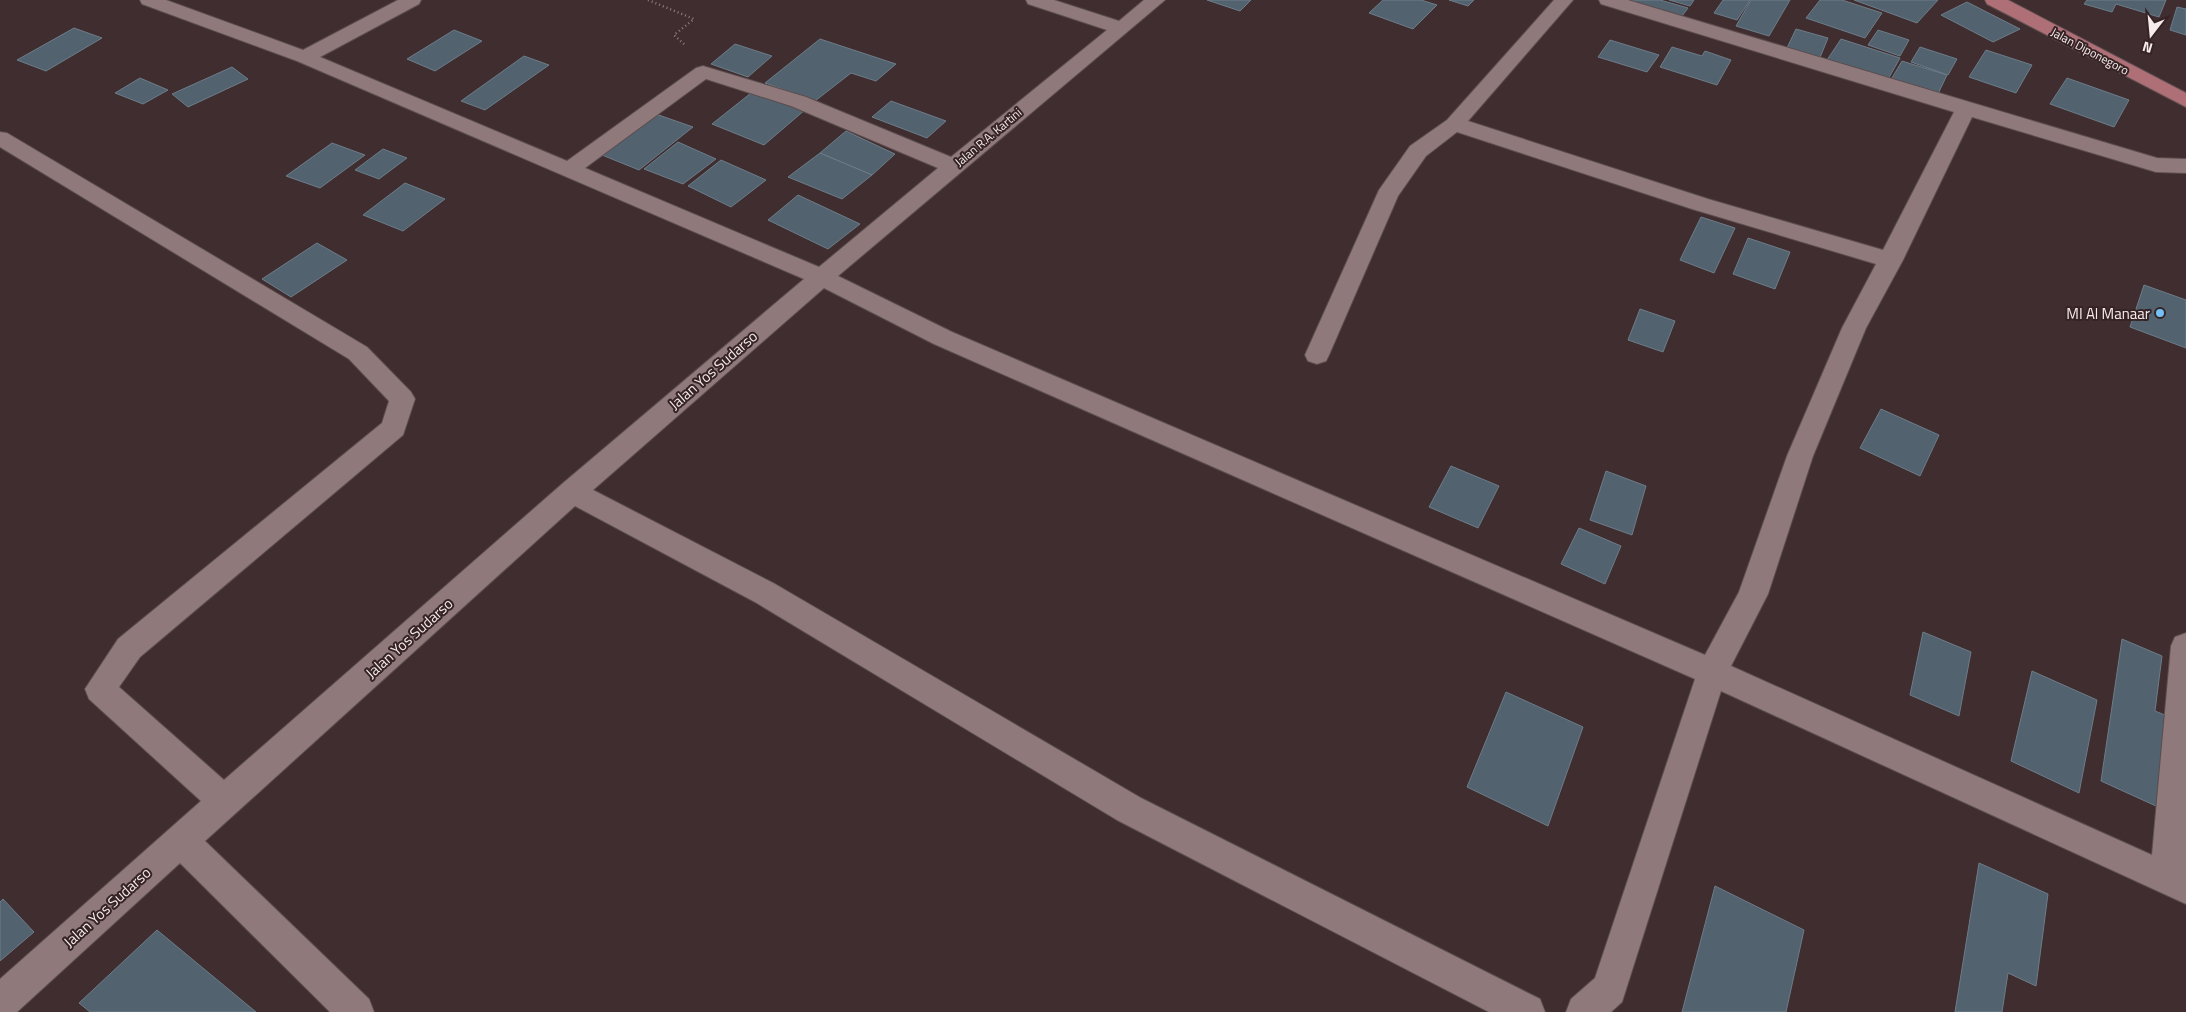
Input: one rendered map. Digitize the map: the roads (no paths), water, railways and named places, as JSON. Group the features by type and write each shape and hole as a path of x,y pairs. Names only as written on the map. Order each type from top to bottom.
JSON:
{"main road":[{"name":"Jalan Diponegoro","path":"1994,0 2186,101"}],"street":[{"path":"149,0 304,57 821,276 943,338 1712,672 2176,883 2186,646"},
{"path":"304,57 412,0"},
{"path":"1034,0 1121,28"},
{"name":"Jalan R.A. Kartini","path":"821,276 1156,0"},
{"path":"1317,355 1387,195 1418,151 1454,124 1564,0"},
{"path":"1608,0 2156,165 2186,166"},
{"path":"569,170 703,72 759,87 810,106 953,166"},
{"path":"1584,1012 1608,989 1712,672 1753,594 1800,456 1854,328 1891,260 1966,109"},
{"path":"1454,124 1700,204 1891,260"},
{"path":"0,138 358,353 402,399 394,428 129,648 100,689 225,802"},
{"name":"Jalan Yos Sudarso","path":"0,1003 572,492 821,276"},
{"path":"572,492 765,593 1129,809 1527,1012"},
{"path":"181,841 356,1012"}],"place":[{"name":"MI Al Manaar","path":"2160,313"}]}
